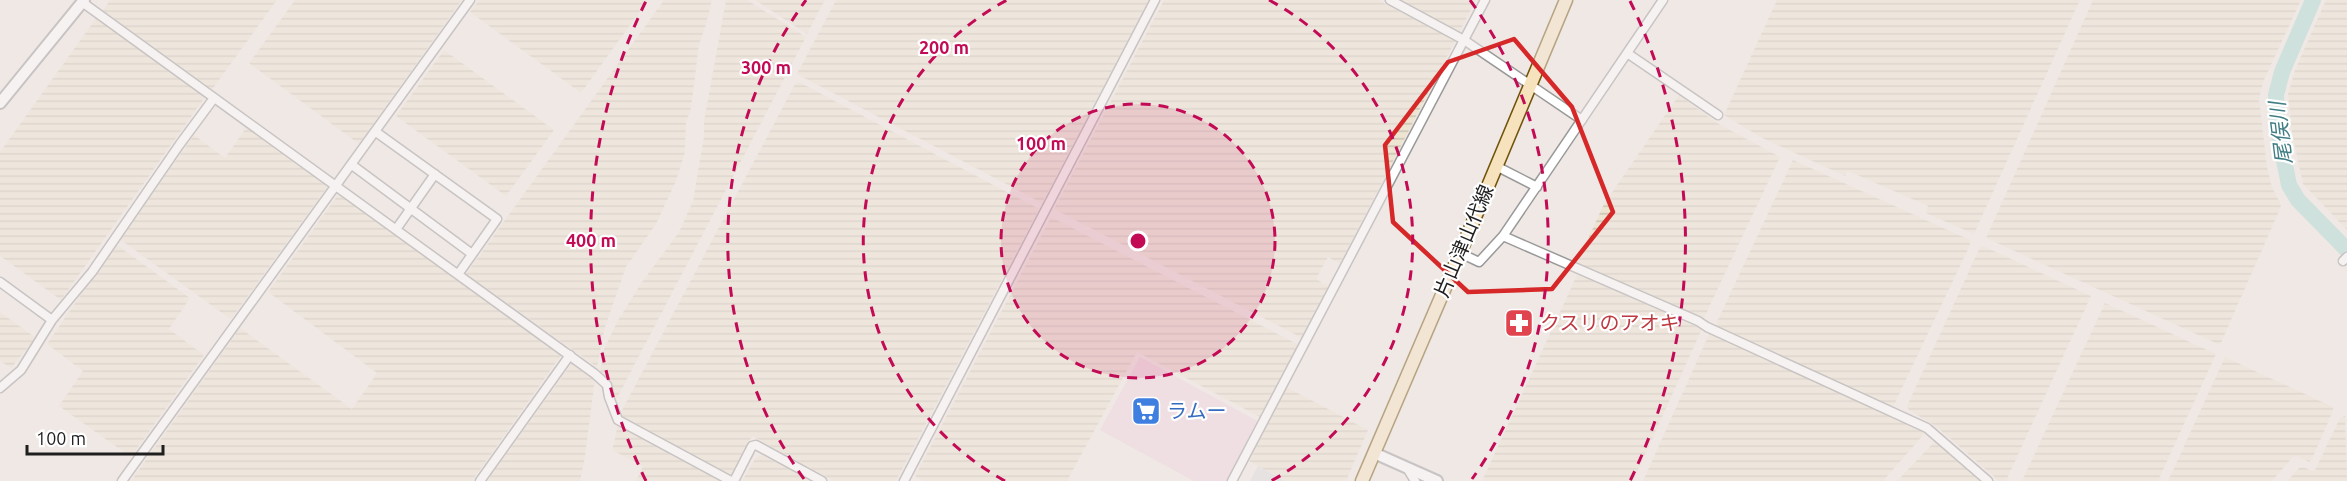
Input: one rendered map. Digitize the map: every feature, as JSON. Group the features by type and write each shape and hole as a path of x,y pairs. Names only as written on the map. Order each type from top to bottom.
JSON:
{"main road":[{"name":"片山津山代線","path":"1362,481 1566,0"}],"street":[{"path":"122,481 470,0"},
{"path":"904,481 1155,0"},
{"path":"1390,0 1464,40 1582,120"},
{"path":"1232,481 1485,0"},
{"path":"1460,253 1479,262 1503,236 1663,0"},
{"path":"0,103 83,1 570,355 607,385 618,420 732,481 752,446 756,445 822,481"},
{"path":"1627,53 1718,116"},
{"path":"0,388 21,370 52,320 92,272 214,98"},
{"path":"376,132 497,219 459,273"},
{"path":"352,165 472,254"},
{"path":"1496,165 1537,187"},
{"path":"397,228 435,174"},
{"path":"1503,236 1698,321 1927,428 1988,481"},
{"path":"0,282 52,320"},
{"path":"480,481 570,355"},
{"path":"1374,453 1437,481"},
{"path":"1407,468 1415,481"}],"highlighted area":[{"path":"1514,39 1572,107 1613,212 1552,289 1468,292 1393,222 1385,145 1448,62"}],"shaded area":[{"path":"110,0 277,0 211,91 102,12"},
{"path":"295,0 462,0 359,144 249,63"},
{"path":"479,0 648,0 581,93 470,12"},
{"path":"664,0 712,0 699,44 690,113 686,121 685,152 676,181 656,224 626,267 605,327 597,367 466,274"},
{"path":"726,0 747,0 806,37 615,402 610,383 600,372 604,349 617,322 642,282 679,232 693,201 704,136 704,121"},
{"path":"755,0 825,0 807,34"},
{"path":"836,0 1149,0 1042,203 797,74"},
{"path":"1164,0 1378,0 1455,41 1340,264 1328,257 1316,279 1329,287 1302,338 1054,209"},
{"path":"1397,0 1476,0 1459,33"},
{"path":"1777,0 2080,0 1974,234 1926,213 1928,206 1848,171 1845,176 1762,138 1724,115"},
{"path":"2093,0 2301,0 2263,82 2259,99 2267,167 2272,187 2281,205 2220,345 1986,238"},
{"path":"2326,0 2347,0 2347,230 2303,184 2292,132 2288,94 2295,70"},
{"path":"97,17 205,97 61,300 0,256 0,152"},
{"path":"444,50 554,130 506,196 396,116"},
{"path":"799,82 1039,209 896,481 834,481 752,436 731,475 726,474 621,417 620,414 795,84"},
{"path":"1679,95 1717,123 1780,157 1703,320 1577,263 1604,204"},
{"path":"248,125 328,186 232,318 229,318 120,238 194,135 225,158"},
{"path":"1793,160 1970,240 1970,245 1895,403 1891,406 1715,326"},
{"path":"341,194 562,354 472,481 131,481 240,328 352,409 377,373 268,292 338,195"},
{"path":"1051,217 1297,344 1297,347 1262,418 1137,352 1067,481 923,481 915,476"},
{"path":"115,245 190,298 169,329 204,355 131,457 59,406 83,371 47,344"},
{"path":"1983,246 2091,296 2006,481 1999,481 1937,427 1909,410 1907,406 1980,247"},
{"path":"1580,274 1702,329 1633,481 1482,481 1577,275"},
{"path":"2105,303 2216,354 2158,481 2022,481"},
{"path":"0,312 36,338 11,368 0,361"},
{"path":"1710,332 1925,433 1883,481 1643,481"},
{"path":"1140,357 1259,422 1227,481 1194,481 1100,430"},
{"path":"2225,357 2333,407 2312,459 2309,462 2297,456 2293,457 2272,481 2168,481"},
{"path":"573,362 595,378 580,481 486,481"},
{"path":"1286,387 1368,430 1346,481 1286,481 1249,461"},
{"path":"2345,416 2347,481 2287,481 2299,468 2315,470 2340,418"},
{"path":"618,425 725,481 636,481 643,466 612,450"},
{"path":"1936,440 1982,481 1897,481"},
{"path":"761,455 810,481 742,481 755,459"},
{"path":"1258,466 1285,481 1250,481"}],"waterway":[{"name":"尾俣川","path":"2313,0 2282,72 2276,95 2277,126 2289,185 2298,200 2347,250"}],"place":[{"name":"クスリのアオキ","path":"1519,323"},
{"name":"ラムー","path":"1146,411"}]}
